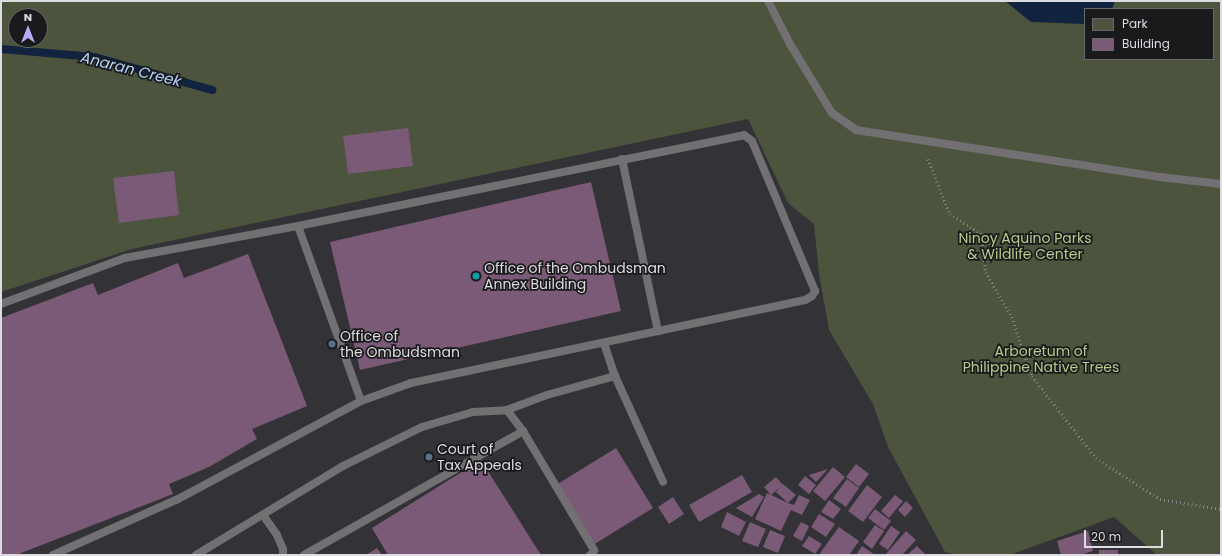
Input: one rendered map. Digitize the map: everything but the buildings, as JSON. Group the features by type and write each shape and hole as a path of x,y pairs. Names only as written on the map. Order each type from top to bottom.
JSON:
{"lane":[{"path":"768,1 790,44 832,113 856,130 1160,177 1221,184"},
{"path":"1,304 125,258 298,226 744,135 752,141 815,291 812,296 806,300 411,383 361,401 178,499 53,555"},
{"path":"622,159 658,331"},
{"path":"298,226 361,401"},
{"path":"604,343 615,376 663,482"},
{"path":"196,555 343,466 422,427 473,412 507,410 547,395 615,376"},
{"path":"507,410 523,431 594,550 590,555"},
{"path":"304,555 523,431"},
{"path":"263,515 277,535 283,549 283,555"}],"path":[{"path":"920,139 950,214 981,233 986,272 1012,317 1032,376 1096,458 1160,499 1221,509"}],"green space":[{"path":"1,1 1221,1 1221,555 1157,555 1114,517 1010,555 958,555 945,552 888,447 873,404 829,330 819,274 814,224 788,203 748,119 132,249 1,292"}],"water":[{"path":"1005,1 1115,1 1112,8 1084,8 1084,24 1031,22"}],"waterway":[{"name":"Anaran Creek","path":"1,49 95,57 212,90"}],"place":[{"name":"Office of the Ombudsman Annex Building","path":"476,276"},
{"name":"Office of the Ombudsman","path":"332,344"},
{"name":"Court of Tax Appeals","path":"429,457"}],"park label":[{"name":"Ninoy Aquino Parks & Wildlife Center","path":"1025,246"},
{"name":"Arboretum of Philippine Native Trees","path":"1041,360"}]}
